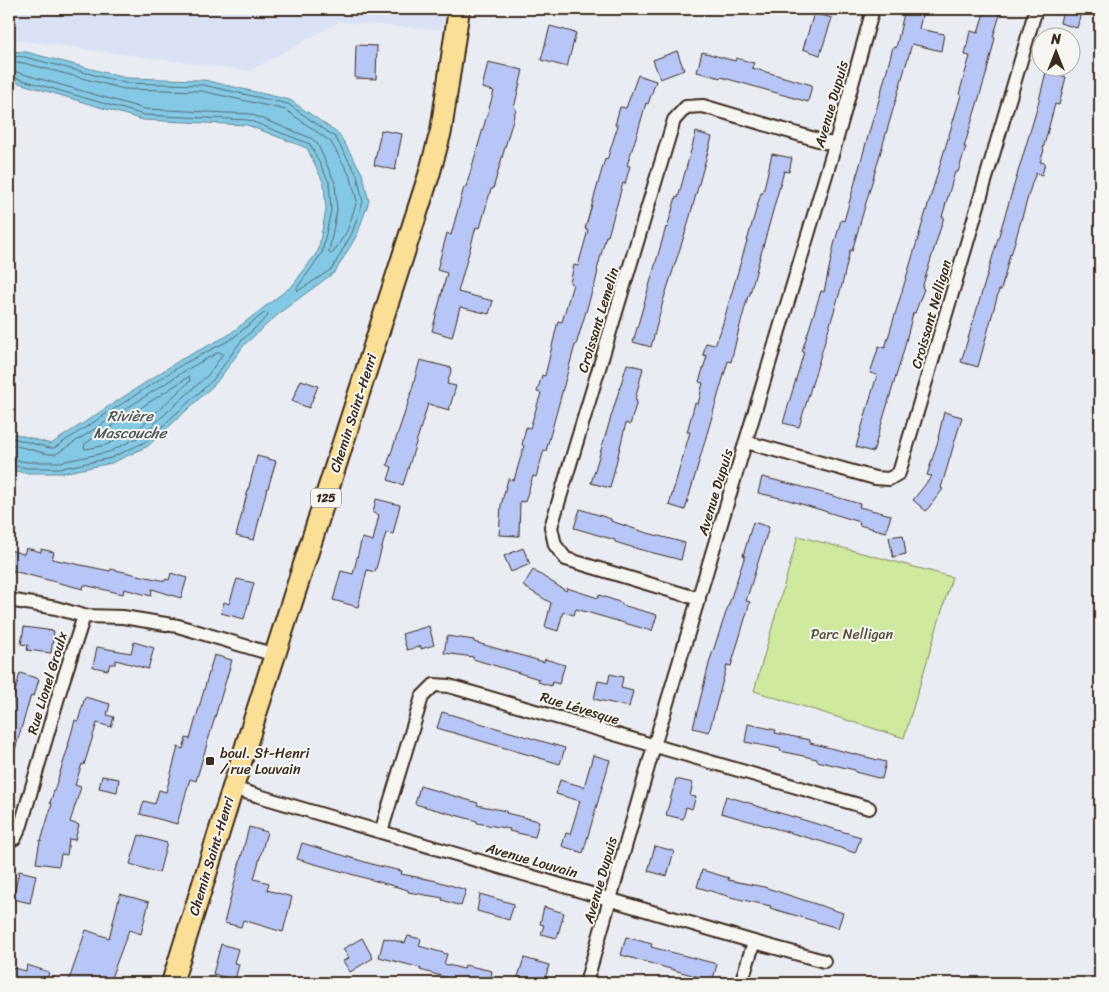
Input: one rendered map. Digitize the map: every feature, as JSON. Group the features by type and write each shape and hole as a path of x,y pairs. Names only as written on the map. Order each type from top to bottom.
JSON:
{"main road":[{"name":"Chemin Saint-Henri","path":"172,983 232,788 429,174 441,131 459,9"}],"street":[{"name":"Avenue Dupuis","path":"586,983 654,746 835,145 873,9"},
{"name":"Croissant Nelligan","path":"746,442 875,478 888,479 899,473 1036,9"},
{"name":"Croissant Lemelin","path":"699,599 566,559 555,545 551,527 674,120 686,107 703,106 835,145"},
{"path":"9,600 56,608 84,616 123,617 178,626 275,655"},
{"name":"Rue Lionel Groulx","path":"9,841 15,838 21,825 61,687 84,616"},
{"name":"Rue Lévesque","path":"381,832 422,697 434,685 449,686 869,808"},
{"name":"Avenue Louvain","path":"232,788 824,961"},
{"path":"741,983 754,942"}],"shaded area":[{"path":"9,9 446,9 442,30 339,22 249,71 9,39"}],"green space":[{"name":"Parc Nelligan","path":"798,536 952,577 904,738 754,691"}],"water":[{"name":"Rivière Mascouche","path":"9,51 26,52 126,78 204,80 290,100 339,134 362,173 369,201 357,235 335,272 282,311 245,344 216,383 148,446 112,463 62,473 26,473 9,470 9,432 51,444 180,360 227,336 293,285 318,251 326,210 324,184 307,148 247,125 143,120 9,80"}],"building":[{"path":"905,9 923,11 919,29 944,34 941,51 912,44 799,427 783,423 804,352 802,351 821,291 824,292 841,220 844,221 893,47 896,48"},
{"path":"985,9 1002,9 993,37 995,38 986,75 964,147 966,147 958,172 955,172 942,217 944,217 922,288 924,289 915,313 913,313 873,452 856,447 877,375 870,373 879,346 885,348 961,95 959,94 970,56 965,55 970,31 978,33"},
{"path":"1063,9 1082,9 1077,28 1060,23"},
{"path":"814,13 832,18 820,55 803,49"},
{"path":"550,26 576,33 567,67 541,60"},
{"path":"356,45 377,46 376,79 355,78"},
{"path":"677,51 684,70 660,79 653,60"},
{"path":"702,52 735,61 736,58 754,63 752,68 812,85 808,102 697,72"},
{"path":"488,62 523,70 514,108 516,109 493,189 491,189 480,228 476,227 458,292 493,301 489,314 460,307 452,337 432,331 447,273 437,270 447,233 451,235 494,91 482,88"},
{"path":"638,75 656,81 648,104 646,103 627,165 630,166 625,184 623,183 608,236 606,236 594,288 575,345 546,451 544,450 536,477 533,476 525,502 520,501 519,536 499,535 501,505 508,479 514,480 524,446 522,445 526,427 530,428 541,393 537,392 542,375 545,376 558,321 562,322 573,284 570,283 574,265 578,266 588,230 585,229 605,159 607,160 618,125 615,125 620,107 626,108"},
{"path":"1044,78 1066,78 1059,105 1055,104 1043,149 1040,162 1045,163 1042,175 1036,173 1032,183 1001,290 999,290 978,367 961,362"},
{"path":"381,130 402,134 395,170 374,165"},
{"path":"696,132 712,137 651,347 633,342 666,227 676,197 678,198"},
{"path":"772,154 792,158 789,172 784,171 731,362 728,361 685,510 669,505 690,432 687,432 695,403 698,404 703,383 699,382 707,356 703,355 706,343 715,345 720,333 761,193 763,193"},
{"path":"420,360 452,368 447,384 456,386 449,410 428,404 403,485 388,480 392,467 387,465"},
{"path":"627,364 643,368 635,400 637,401 630,425 626,423 610,488 591,483"},
{"path":"301,380 318,386 309,408 292,401"},
{"path":"944,412 962,417 941,488 943,489 926,511 913,500 932,476 927,475 939,438"},
{"path":"257,456 276,461 254,540 236,536"},
{"path":"762,477 799,486 860,504 859,507 891,515 886,532 859,525 860,522 785,499 758,493"},
{"path":"376,499 400,505 393,534 386,533 375,572 367,570 358,607 333,600 341,571 353,574 362,538 373,541 379,515 373,513"},
{"path":"580,509 644,532 685,543 681,560 638,549 574,528"},
{"path":"753,522 769,527 746,601 750,602 731,666 727,665 709,732 693,728 710,660 745,556 743,556"},
{"path":"903,535 906,554 893,557 889,537"},
{"path":"26,548 41,552 41,549 54,552 52,559 110,571 111,569 165,581 166,579 169,580 171,573 187,578 181,598 152,589 151,596 124,589 123,594 84,585 83,589 9,570 9,550 24,554"},
{"path":"523,548 530,564 511,572 504,556"},
{"path":"533,570 566,591 567,588 598,598 599,595 622,603 622,605 657,615 652,631 576,609 574,615 563,612 558,631 545,627 551,603 523,586"},
{"path":"237,579 254,583 244,619 221,613 224,602 229,604"},
{"path":"429,626 434,645 421,649 421,646 407,650 402,634"},
{"path":"24,627 54,631 51,653 27,650 28,645 21,644"},
{"path":"447,636 474,640 474,642 544,662 545,659 565,665 559,684 552,682 551,686 538,682 539,679 473,659 473,657 444,653"},
{"path":"134,642 154,648 148,669 116,660 115,664 110,664 108,670 93,667 97,647 131,653"},
{"path":"214,655 232,660 196,781 190,779 177,824 140,814 144,801 155,804 159,790 166,792 178,747 183,749 186,738 190,739"},
{"path":"20,673 39,679 34,696 31,695 12,760 9,760 9,705 11,706"},
{"path":"610,674 623,677 621,688 633,691 629,707 594,699 598,681 608,683"},
{"path":"85,697 110,704 107,715 114,717 111,727 97,723 84,765 82,764 75,785 81,787 70,822 79,825 75,840 69,839 67,855 61,854 59,866 36,863 40,840 52,804 50,803 75,720 78,721"},
{"path":"442,712 565,748 560,764 437,728"},
{"path":"748,724 776,730 775,733 810,740 810,743 886,762 882,779 817,761 817,759 780,751 781,749 745,742"},
{"path":"593,755 610,760 583,853 562,846 566,833 570,834 580,801 556,794 560,780 584,787"},
{"path":"102,776 119,779 117,792 99,788"},
{"path":"676,779 693,783 690,796 696,797 692,809 686,807 683,819 666,815"},
{"path":"420,786 478,803 477,805 539,821 535,837 509,831 510,829 477,823 477,821 415,804"},
{"path":"726,796 861,837 855,853 721,813"},
{"path":"249,827 267,832 254,879 269,883 267,890 292,897 283,932 243,920 241,927 224,923"},
{"path":"139,835 167,843 159,873 130,864"},
{"path":"302,843 375,865 402,871 401,874 437,881 466,890 461,906 442,900 443,898 408,892 408,890 297,859"},
{"path":"655,846 674,851 667,876 648,871"},
{"path":"702,870 729,878 728,880 764,887 843,913 838,928 770,908 771,906 697,887"},
{"path":"19,871 36,875 30,903 13,899"},
{"path":"120,894 149,902 141,934 129,930 109,983 68,983 86,930 109,938"},
{"path":"480,894 514,904 509,920 477,911"},
{"path":"544,907 564,913 557,938 541,934 544,925 540,924"},
{"path":"408,936 421,939 419,946 447,954 444,964 464,969 465,965 492,971 490,983 461,983 420,970 421,968 379,957 384,938 405,943"},
{"path":"626,937 652,944 651,947 717,964 712,983 698,983 699,977 621,955"},
{"path":"362,938 373,958 350,972 343,961 349,958 343,949"},
{"path":"221,944 238,949 234,963 239,964 235,980 213,974"},
{"path":"524,958 549,965 544,983 516,983"},
{"path":"27,965 49,972 46,983 9,983 9,967 26,971"}],"place":[{"name":"boul. St-Henri / rue Louvain","path":"210,761"}]}
